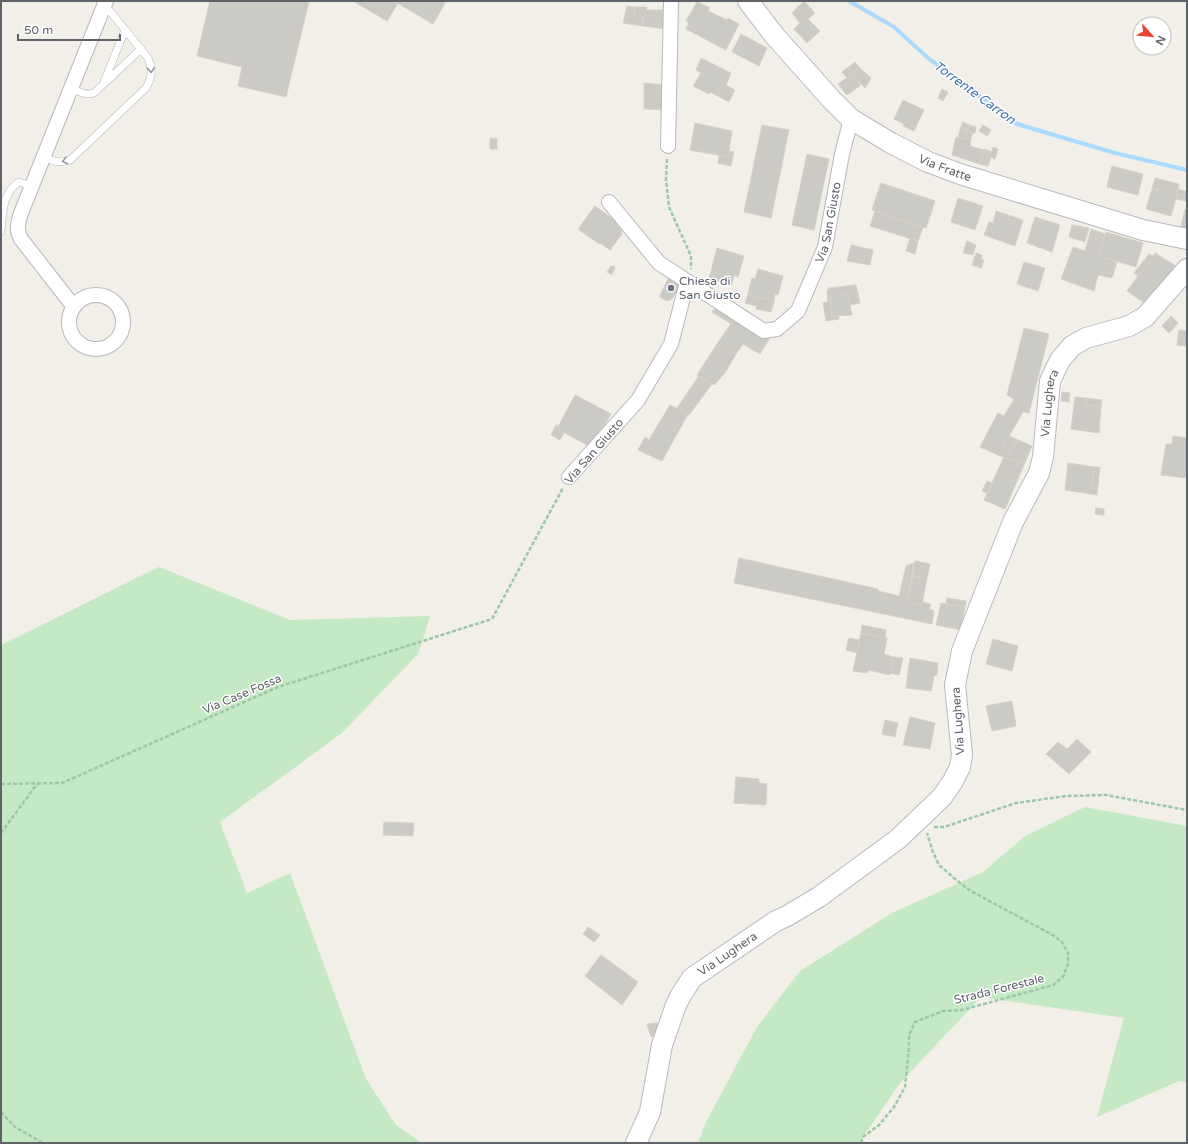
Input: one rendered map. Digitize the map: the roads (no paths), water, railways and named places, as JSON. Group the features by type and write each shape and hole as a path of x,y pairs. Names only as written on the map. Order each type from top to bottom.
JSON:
{"street":[{"path":"668,146 671,1"},
{"path":"74,307 18,234 18,225 21,213 105,3"},
{"name":"Via Fratte","path":"747,4 774,36 851,119 891,143 928,162 960,174 1143,230 1187,239"},
{"name":"Via San Giusto","path":"609,202 659,263 764,331 776,329 798,311 825,247 842,154 851,119"},
{"name":"Via Lughera","path":"636,1143 650,1112 662,1045 673,1012 681,995 692,978 776,921 818,897 898,839 942,797 953,781 960,767 962,755 955,685 962,651 1013,522 1039,473 1043,457 1050,381 1060,360 1072,346 1086,338 1129,326 1145,317 1187,269"},
{"name":"Via San Giusto","path":"569,477 638,400 671,344 687,282"}],"lane":[{"path":"43,157 58,162 70,160 146,88 152,73 151,64 148,58 105,3"},
{"path":"103,84 125,30"},
{"path":"71,88 90,94 94,93 141,49"},
{"path":"1,231 2,205 13,186 19,182 32,186"}],"waterway":[{"name":"Torrente Carron","path":"849,1 894,27 928,58 1017,124 1115,153 1187,170"}],"place":[{"name":"Chiesa di San Giusto","path":"671,288"}]}
